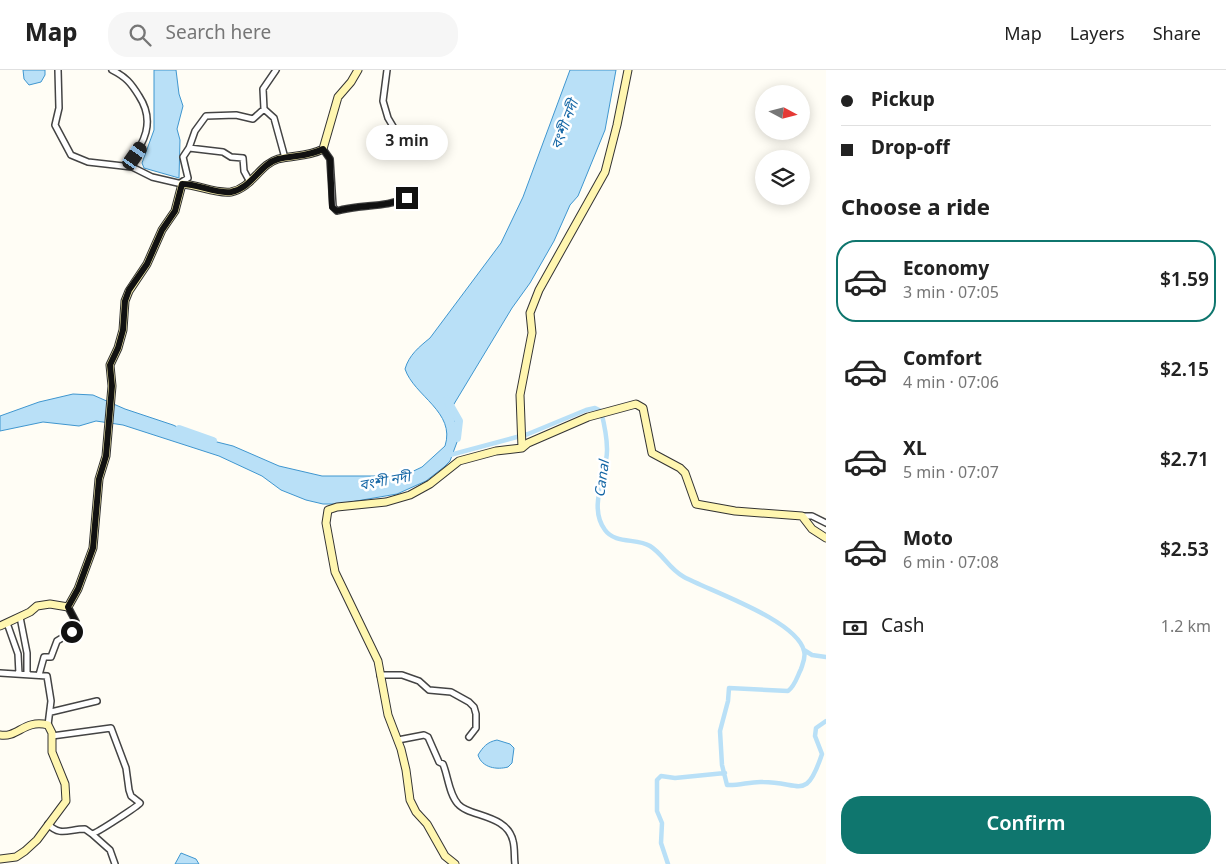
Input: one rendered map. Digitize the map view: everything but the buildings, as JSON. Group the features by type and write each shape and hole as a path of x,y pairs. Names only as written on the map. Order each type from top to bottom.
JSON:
{"street":[{"path":"59,70 59,108 55,125 71,155 88,162 128,166 152,177 225,192 234,191 250,182 276,159 308,156 323,149 338,97 351,82 358,70"},
{"path":"112,70 128,78 148,111 146,136 142,146 128,166"},
{"path":"276,70 263,89 264,109 274,118 285,158"},
{"path":"387,70 383,101 388,118 410,155"},
{"path":"522,448 520,395 532,333 530,312 539,290 605,172 628,70"},
{"path":"68,607 78,589 93,548 98,487 106,456 112,386 110,365 122,336 125,301 129,290 147,264 162,230 175,211 181,183 188,178 182,161 184,153 189,148 195,131 206,116 214,114 253,118 264,109"},
{"path":"189,148 223,152 231,156 243,158 244,171 250,182"},
{"path":"323,149 330,159 332,207 337,211 354,206 394,203 407,198"},
{"path":"455,864 445,856 427,824 416,812 410,800 409,782 398,740 388,715 378,660 364,633 357,613 335,572 326,523 328,510 337,507 386,502 410,495 430,484 459,461 496,451 522,448 528,443 588,417 636,404 643,408 652,453 686,473 696,504 735,511 812,516 826,523"},
{"path":"802,516 812,529 826,538"},
{"path":"19,674 18,654 3,625 43,604 68,607"},
{"path":"39,675 44,657 51,657 57,641 75,630 76,622 68,607"},
{"path":"20,617 27,653 27,674"},
{"path":"0,672 48,677 51,712 48,724 52,736 52,752 67,792 66,800 37,840 25,852 16,857 0,859"},
{"path":"380,675 402,675 419,681 429,690 452,692 469,702 474,707 476,714 476,728 469,737"},
{"path":"51,712 96,701"},
{"path":"0,735 9,734 35,722 48,724"},
{"path":"52,736 111,728 114,730 126,768 131,796 140,802 136,808 113,820 108,827 92,834"},
{"path":"398,740 424,735 428,737 439,762 443,764 456,802 462,808 491,817 505,828 513,840 515,864"},
{"path":"48,824 55,831 61,833 84,829 110,850 115,864"}],"water":[{"path":"23,70 45,70 45,75 41,82 29,85 24,79"},
{"path":"154,70 176,70 179,94 183,106 177,129 180,140 179,178 144,168 142,163 154,130"},
{"path":"570,70 616,70 605,130 578,196 570,205 554,241 451,409 458,430 457,442 450,461 426,481 397,494 339,504 323,504 306,500 281,490 262,476 219,456 123,425 96,421 79,426 43,422 0,431 0,416 39,402 73,394 93,395 125,409 173,425 201,438 233,446 279,466 322,476 403,476 422,467 445,446 447,434 445,423 440,414 410,379 405,369 415,352 430,338 501,243 523,197"},
{"path":"497,740 510,744 514,748 512,763 508,767 490,767 483,763 478,755 486,745"},
{"path":"181,853 196,859 199,864 175,864"}],"waterway":[{"name":"বংশী নদী","path":"447,400 459,421 457,438"},
{"name":"Canal","path":"450,455 528,434 586,410 595,408 601,411 607,449 598,500 598,511 600,521 605,530 614,537 650,546 679,574 770,618 786,628 798,639 804,651 801,669 794,684 788,691 729,688 728,701 720,731 722,765 727,785 758,782 794,786 806,784 811,779 822,754 815,736 816,728 826,721"},
{"name":"বংশী নদী","path":"179,429 213,441"},
{"name":"Canal","path":"804,650 812,655 826,657"},
{"path":"668,864 661,843 662,823 657,811 657,780 661,776 675,778 725,773"}],"route":[{"path":"72,632 75,630 76,622 68,607 78,589 93,548 99,479 107,447 112,386 109,375 110,365 118,348 123,330 125,301 129,290 147,264 162,230 175,211 182,184 215,191 234,191 250,182 276,159 308,156 323,149 330,159 332,207 337,211 354,206 376,206 394,203 407,198"}]}
